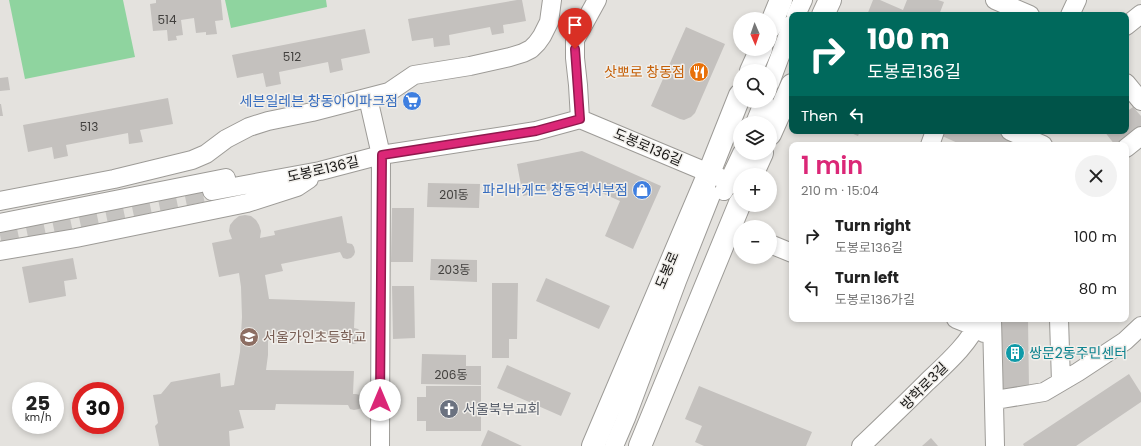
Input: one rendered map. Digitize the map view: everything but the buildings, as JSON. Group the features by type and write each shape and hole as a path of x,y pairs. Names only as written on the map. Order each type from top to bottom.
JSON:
{"main road":[{"path":"776,12 781,0"},
{"path":"824,12 830,0"},
{"path":"777,118 789,92"},
{"name":"도봉로","path":"593,446 724,179 738,108"},
{"path":"640,446 733,234"}],"street":[{"path":"0,201 114,179 192,160 206,154 226,139 249,127 268,121 312,112 389,92 414,75 470,66 523,53 531,49 542,36 548,22 552,0"},
{"path":"580,119 575,58 576,40 597,0"},
{"path":"777,31 790,0"},
{"path":"797,12 803,0"},
{"path":"1071,12 1077,0"},
{"path":"998,1 1023,12"},
{"path":"1129,24 1141,14"},
{"path":"777,64 789,31"},
{"path":"1129,87 1141,101"},
{"path":"368,98 382,155 380,446"},
{"path":"622,446 695,259 724,179 727,148 744,108"},
{"name":"도봉로136길","path":"212,191 320,171 382,155 536,131 580,119 724,179"},
{"path":"1017,134 1037,142"},
{"path":"1129,146 1141,136"},
{"path":"614,446 626,418 677,281 724,179 737,160"},
{"path":"0,223 283,168 320,171"},
{"path":"0,251 76,238 247,203 297,187 320,171"},
{"path":"777,247 789,252"},
{"path":"992,322 995,446"},
{"path":"1059,322 1061,382"},
{"path":"978,323 993,340"},
{"name":"방학로3길","path":"861,446 956,354 978,323"},
{"path":"995,400 1044,392 1125,341 1141,326"}],"green space":[{"path":"9,0 123,0 135,57 25,79"},
{"path":"225,0 326,0 327,7 231,28"}],"tunnel":[{"path":"0,235 212,191"}],"place":[{"name":"삿뽀로 창동점","path":"699,72"},
{"name":"세븐일레븐 창동아이파크점","path":"412,101"},
{"name":"파리바게뜨 창동역서부점","path":"642,190"},
{"name":"서울가인초등학교","path":"249,337"},
{"name":"쌍문2동주민센터","path":"1015,353"},
{"name":"서울북부교회","path":"449,409"}],"route":[{"path":"380,400 382,155 536,131 580,119 575,49"}]}
